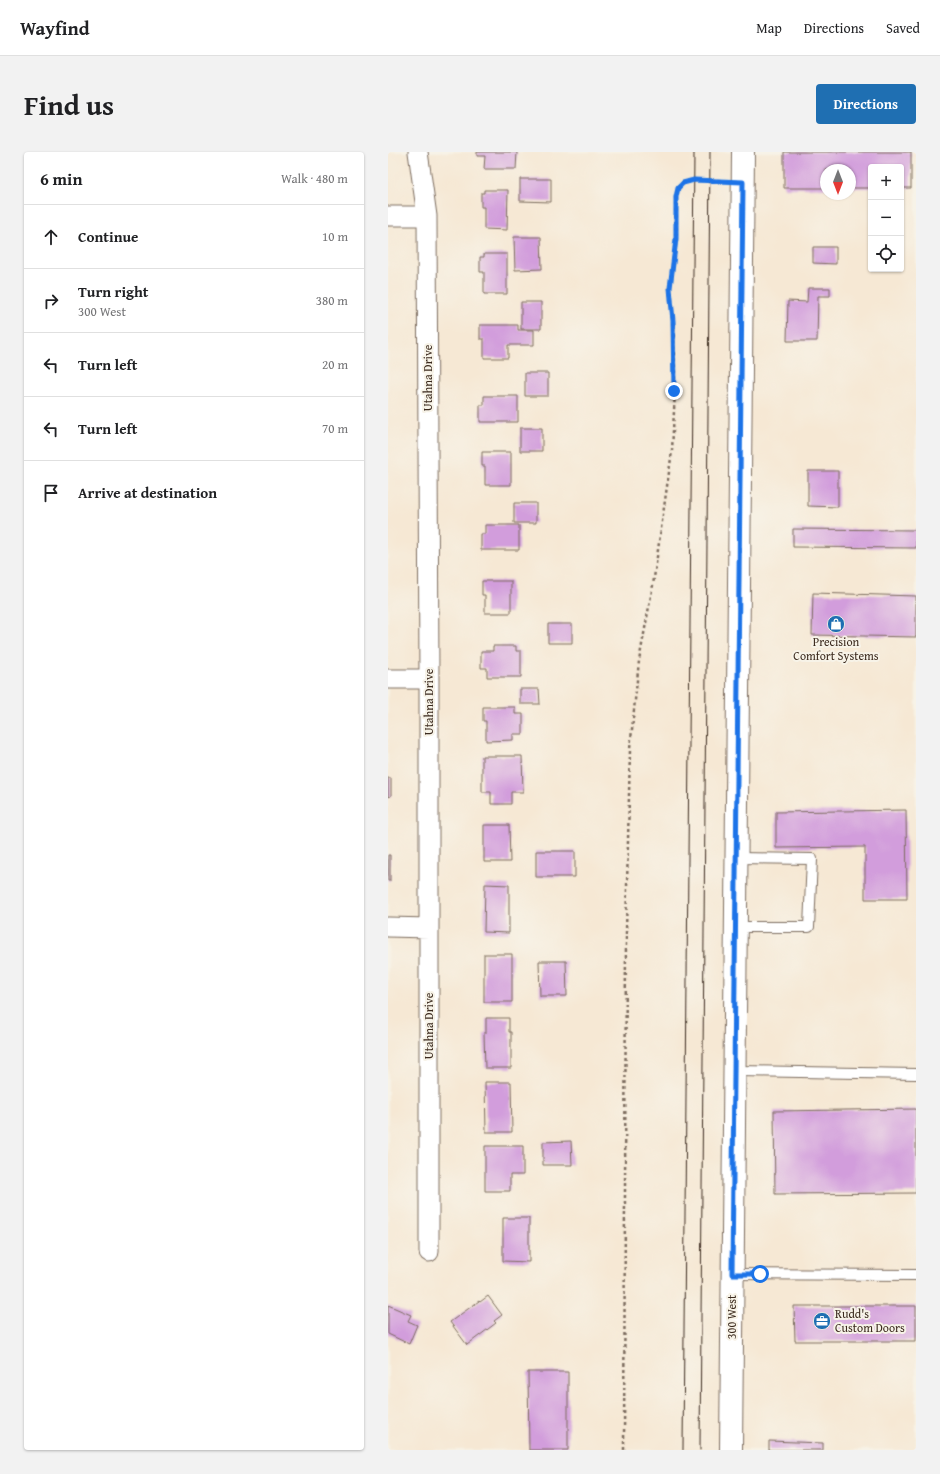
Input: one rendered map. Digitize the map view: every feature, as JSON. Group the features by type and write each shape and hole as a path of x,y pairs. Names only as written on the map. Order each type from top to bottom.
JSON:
{"street":[{"name":"Utahna Drive","path":"418,152 427,216 429,679 428,1252"},
{"name":"300 West","path":"731,1450 743,152"},
{"path":"388,216 427,216"},
{"path":"388,679 429,679"},
{"path":"388,927 428,928"}],"lane":[{"path":"736,927 809,927 812,859 737,858"},
{"path":"735,1070 916,1074"},
{"path":"732,1274 916,1274"}],"path":[{"path":"624,1450 626,933 630,749 639,661 653,585 672,450 674,391 673,321 670,288 676,239 676,197 678,188 683,183 694,180 743,182"}],"building":[{"path":"477,152 517,152 516,169 484,169 485,156 477,156"},
{"path":"784,152 911,152 911,188 904,188 904,164 868,164 868,188 856,188 856,164 820,164 820,188 784,188"},
{"path":"520,179 551,179 551,202 520,201"},
{"path":"484,190 508,190 507,230 484,229 484,207 481,207 481,193 484,193"},
{"path":"514,237 541,237 542,269 515,270"},
{"path":"813,247 836,247 836,264 813,263"},
{"path":"484,254 507,254 507,294 484,294 484,272 480,272 480,257 484,257"},
{"path":"808,288 830,288 830,296 818,296 817,341 787,341 788,301 807,302"},
{"path":"521,302 541,302 541,329 521,329"},
{"path":"480,325 518,325 518,330 534,330 534,345 508,345 508,358 484,358 484,339 480,339"},
{"path":"525,373 548,373 548,396 525,396"},
{"path":"484,396 518,396 518,422 480,422 480,405 484,405"},
{"path":"520,428 542,428 542,451 520,451"},
{"path":"482,452 511,452 511,485 485,485 485,466 482,466"},
{"path":"808,471 838,471 838,507 808,506"},
{"path":"514,503 536,503 536,523 514,523"},
{"path":"485,525 519,525 519,550 481,550 481,534 485,534"},
{"path":"793,529 916,530 916,548 793,547"},
{"path":"482,581 511,581 511,613 485,613 485,595 482,595"},
{"path":"813,593 916,596 916,637 812,635"},
{"path":"548,624 572,624 572,643 548,643"},
{"path":"493,646 516,646 516,651 521,651 521,677 487,677 487,668 481,668 481,651 493,651"},
{"path":"520,689 539,689 540,704 520,704"},
{"path":"483,707 515,707 515,714 523,714 523,734 513,734 513,740 486,741 486,721 483,721"},
{"path":"482,756 522,756 523,792 511,792 511,804 491,804 491,792 482,792"},
{"path":"388,778 391,778 391,796 388,797"},
{"path":"906,810 907,899 865,899 865,847 776,848 776,812"},
{"path":"484,825 509,825 510,862 484,862"},
{"path":"536,851 575,851 575,877 536,877"},
{"path":"388,855 390,855 390,881 388,881"},
{"path":"485,884 509,885 509,933 484,932"},
{"path":"484,954 512,954 512,1002 484,1002"},
{"path":"539,961 566,961 567,996 540,996"},
{"path":"486,1018 509,1018 509,1032 511,1032 511,1068 485,1068 484,1033 486,1033"},
{"path":"485,1082 511,1082 512,1132 486,1132"},
{"path":"916,1109 916,1193 775,1194 774,1111"},
{"path":"571,1141 572,1165 543,1165 543,1142"},
{"path":"485,1146 523,1146 523,1175 510,1175 510,1191 485,1191"},
{"path":"503,1218 529,1218 529,1262 503,1261"},
{"path":"488,1296 502,1315 494,1321 496,1323 467,1345 450,1322"},
{"path":"388,1305 411,1315 408,1321 417,1325 409,1344 388,1334"},
{"path":"794,1306 916,1306 916,1341 795,1341"},
{"path":"528,1372 568,1372 568,1450 529,1450"},
{"path":"769,1441 823,1443 823,1450 769,1450"}],"tram line":[{"path":"683,1450 694,152"},
{"path":"700,1450 710,152"}],"place":[{"name":"Precision Comfort Systems","path":"836,624"},
{"name":"Rudd's Custom Doors","path":"822,1321"}],"route":[{"path":"674,391 673,321 670,288 676,239 676,197 678,188 683,183 694,180 743,182 732,1274 760,1274"}]}
